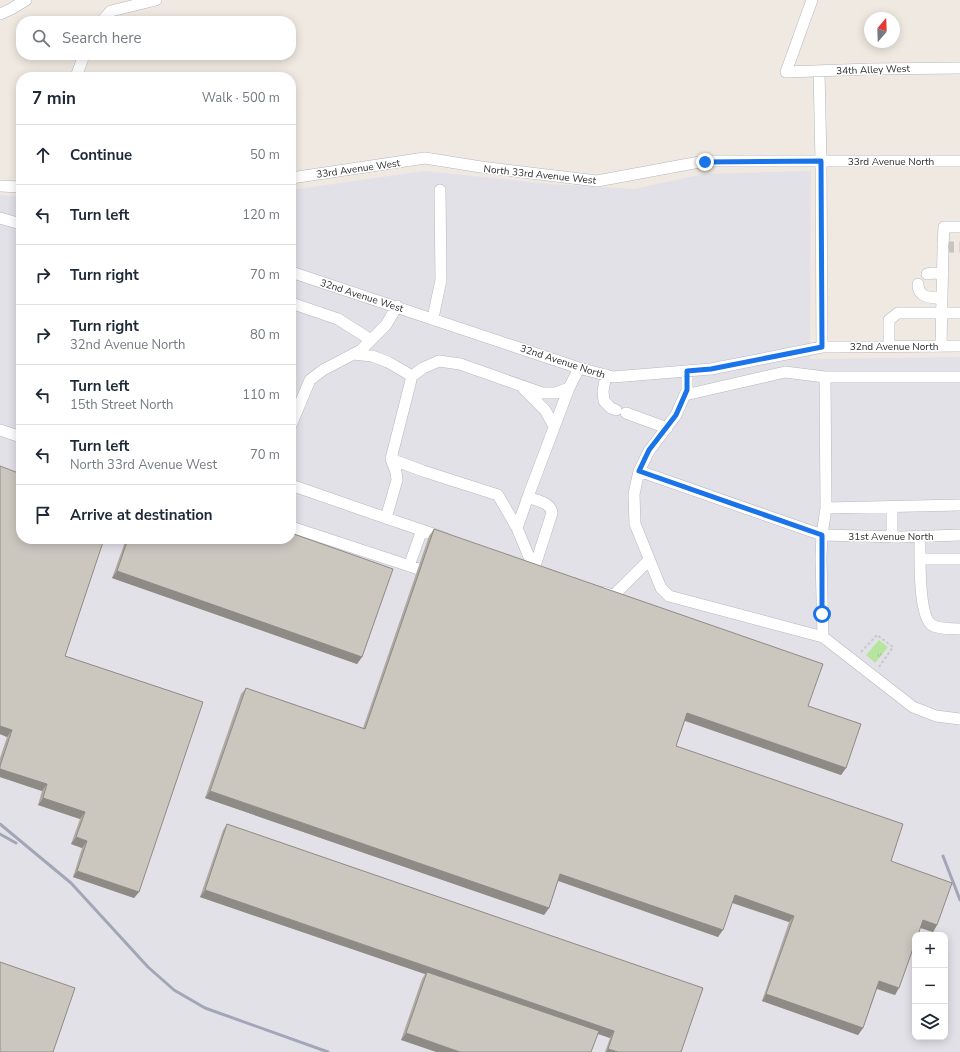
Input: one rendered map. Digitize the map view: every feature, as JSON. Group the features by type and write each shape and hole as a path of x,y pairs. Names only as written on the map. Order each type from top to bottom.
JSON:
{"street":[{"path":"0,14 26,0"},
{"path":"106,16 111,11 156,0"},
{"name":"34th Alley West","path":"812,0 786,72 960,68"},
{"path":"77,72 82,60"},
{"path":"819,72 822,347"},
{"name":"North 33rd Avenue West","path":"425,158 560,178 597,181 705,162 821,161"},
{"name":"33rd Avenue West","path":"296,177 425,158"},
{"name":"33rd Avenue North","path":"821,161 960,160"},
{"path":"0,186 16,187"},
{"path":"433,318 441,280 440,190"},
{"path":"0,218 16,223"},
{"path":"941,346 944,227 960,227"},
{"name":"32nd Avenue West","path":"296,274 433,318"},
{"path":"927,274 943,274"},
{"path":"918,284 918,290 922,295 930,298 942,298"},
{"path":"296,305 338,319 371,340"},
{"path":"296,414 310,380 323,370 361,350 386,325 397,306"},
{"path":"889,346 889,320 898,313 960,313"},
{"name":"32nd Avenue North","path":"433,318 580,368 613,377 711,369 822,347 960,346"},
{"path":"353,354 372,356 388,362 412,376"},
{"path":"386,518 397,480 391,459 412,376 423,368 439,361 460,364 542,392 556,393 569,388"},
{"path":"516,528 569,388 580,368"},
{"path":"687,371 687,390 685,395 676,415 649,450 639,471 634,494 635,524 661,588 669,596 823,637 914,707 936,716 960,719"},
{"path":"685,395 785,372 825,376 960,377"},
{"path":"606,375 602,391 604,401 610,408 667,428"},
{"path":"823,637 822,535 826,508 825,376"},
{"path":"519,384 545,410 554,426"},
{"path":"0,430 16,435"},
{"path":"391,459 498,495 538,570"},
{"name":"31st Avenue North","path":"639,471 822,535 892,537 960,535"},
{"path":"296,487 452,540"},
{"path":"529,494 530,498 549,505 552,513 538,570"},
{"path":"826,508 960,505"},
{"path":"892,507 892,537"},
{"path":"296,529 438,575"},
{"path":"409,566 422,530"},
{"path":"920,536 920,580 925,614 928,621 939,628 960,629"},
{"path":"920,559 960,559"},
{"path":"591,588 614,595 649,560"},
{"path":"520,564 538,570"}],"path":[{"path":"858,655 877,635 893,648 877,669"}],"shaded area":[{"path":"424,171 550,184 634,189 703,174 811,171 810,359 960,357 960,1052 0,1052 0,195 16,197 16,544 296,544 296,189"}],"green space":[{"path":"879,640 888,647 875,663 866,655"}],"building":[{"path":"0,466 16,472 16,544 102,544 65,656 203,702 139,892 77,871 87,841 76,837 85,812 43,798 47,784 0,769 12,730 0,726"},
{"path":"434,529 823,664 808,706 861,724 846,768 687,713 676,746 903,824 891,861 952,883 937,925 923,920 919,932 912,932 912,951 899,988 879,981 863,1028 766,994 794,916 735,895 723,930 560,874 549,908 210,791 246,688 365,729"},
{"path":"296,535 393,569 362,657 117,571 126,544 296,544"},
{"path":"227,824 703,988 681,1052 618,1052 608,1049 614,1031 205,890"},
{"path":"0,962 75,988 53,1052 0,1052"},
{"path":"427,972 599,1031 591,1052 460,1052 406,1033"}],"tunnel":[{"path":"943,247 960,247"}],"railway":[{"path":"0,824 71,883 148,967 174,990 205,1008 328,1052"},
{"path":"0,834 16,843"},
{"path":"943,856 960,900"}],"route":[{"path":"705,162 821,161 822,347 711,369 687,371 687,390 676,415 649,450 639,471 822,535 822,614"}]}
